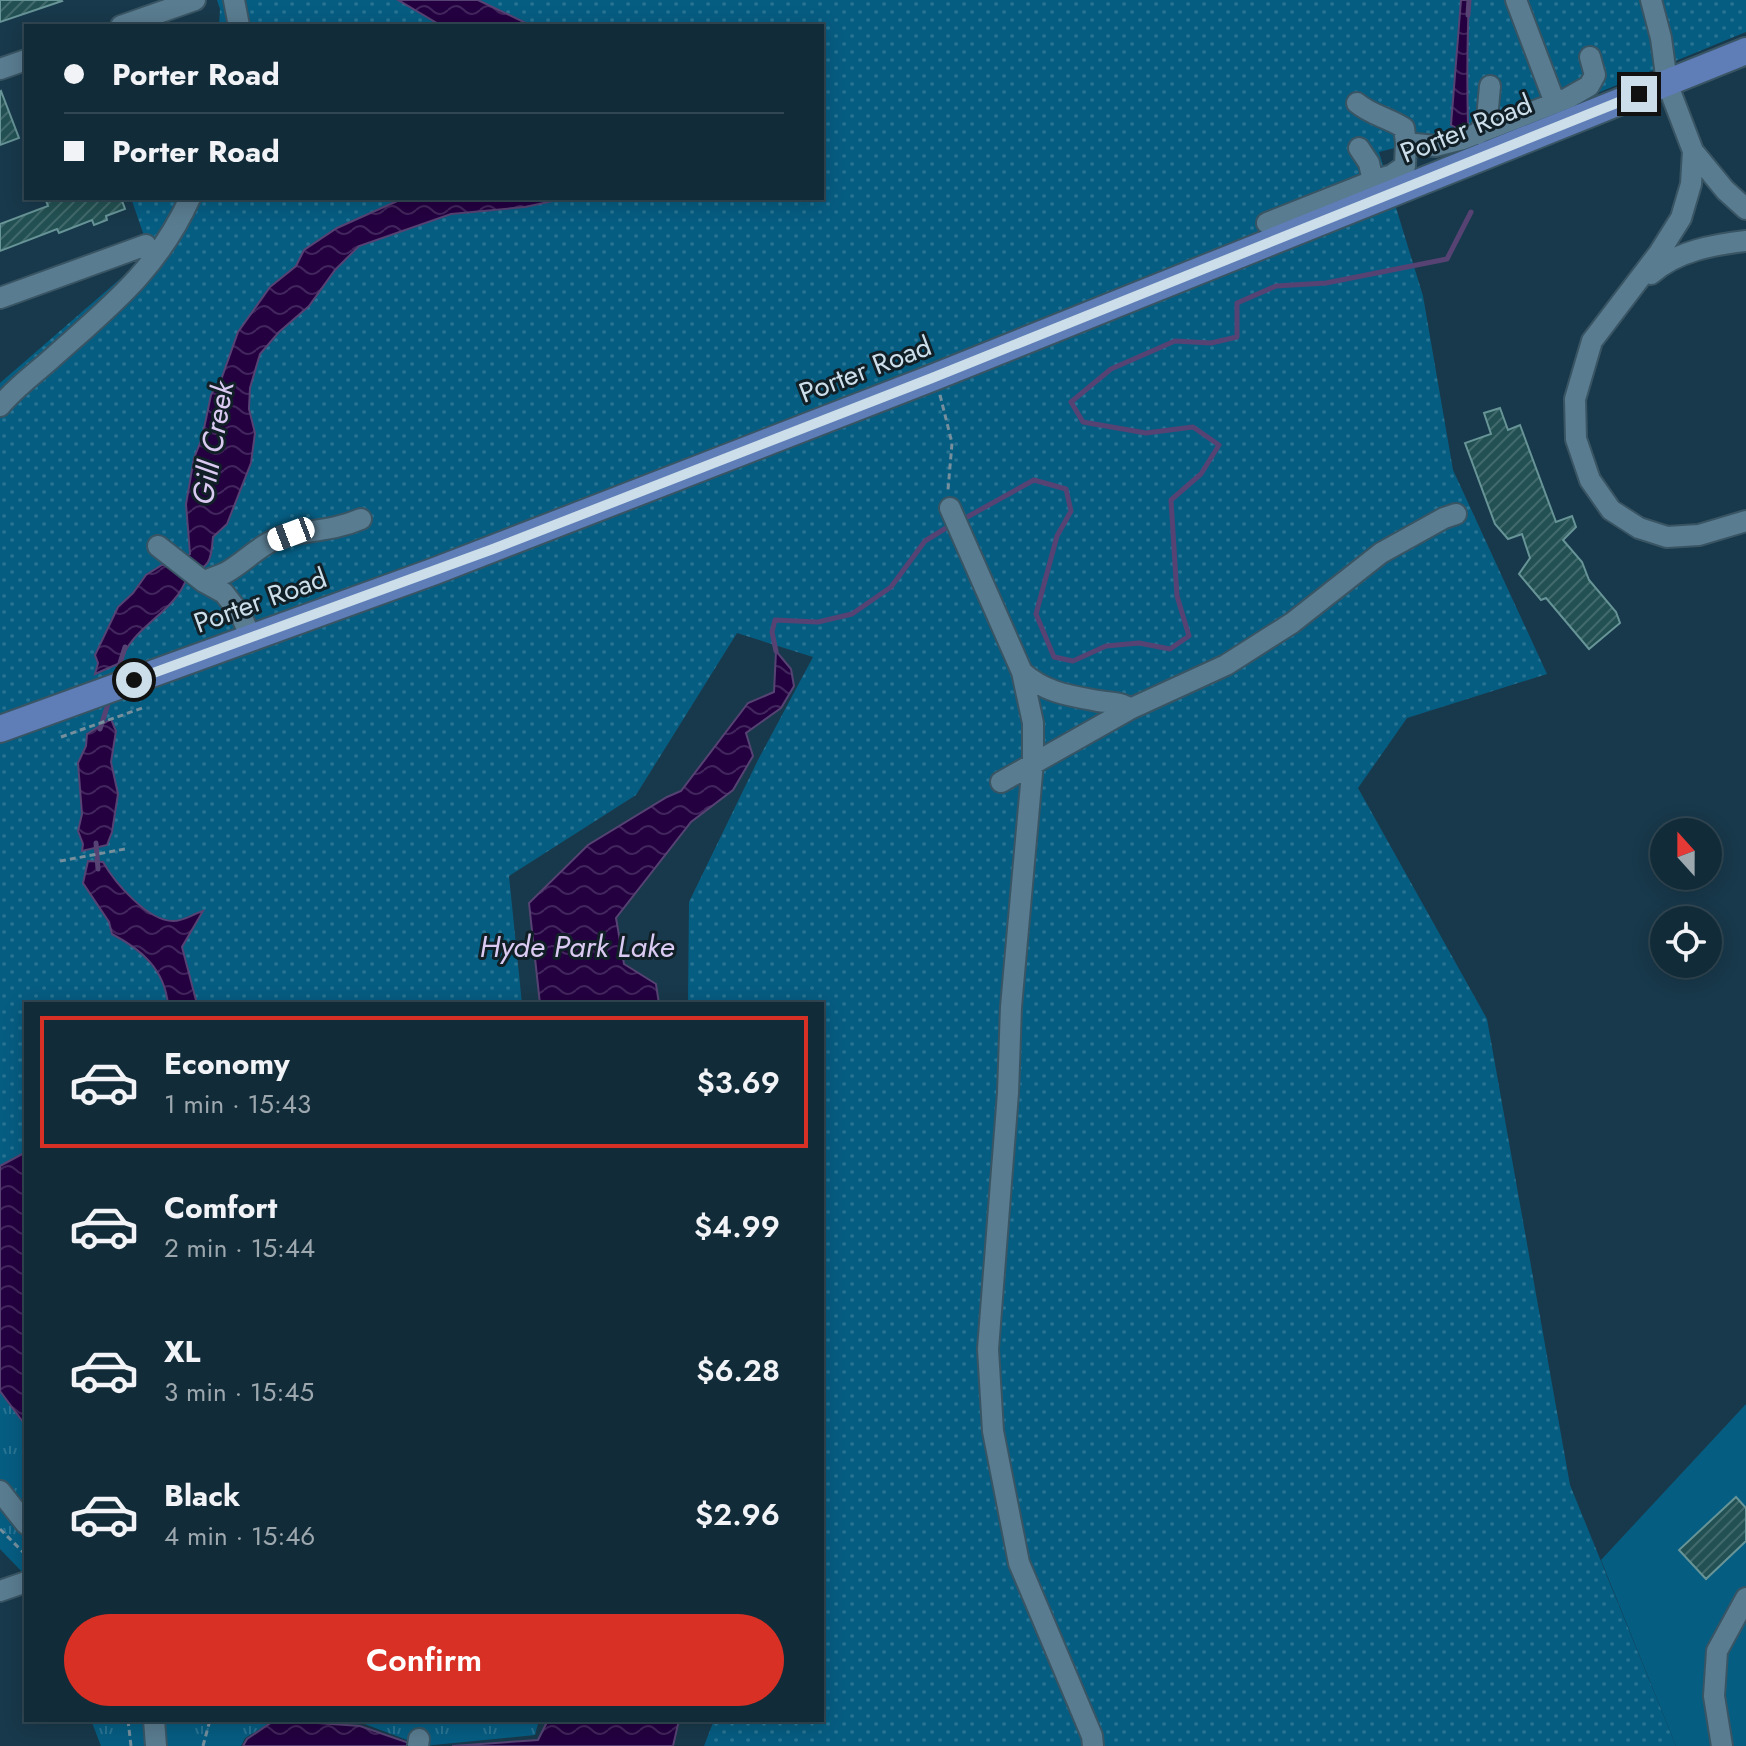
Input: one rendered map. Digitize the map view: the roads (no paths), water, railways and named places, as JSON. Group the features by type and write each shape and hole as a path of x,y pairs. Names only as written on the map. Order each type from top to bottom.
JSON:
{"main road":[{"name":"Porter Road","path":"0,729 435,571 932,378 1746,51"}],"street":[{"path":"127,24 195,0"},
{"path":"234,0 239,24"},
{"path":"1516,0 1555,103"},
{"path":"1651,0 1661,38 1667,83 1693,151 1725,190 1746,209"},
{"path":"1406,143 1435,146 1478,134 1555,103 1589,86 1595,75 1590,57"},
{"path":"0,69 24,61"},
{"path":"1478,134 1487,119 1490,86"},
{"path":"1267,223 1392,175 1405,166 1404,128 1357,103"},
{"path":"1359,148 1369,163 1373,181"},
{"path":"1693,151 1691,184 1681,218 1659,253 1592,341 1575,399 1576,439 1590,480 1611,510 1639,528 1667,537 1699,535 1746,521"},
{"path":"0,406 125,294 161,251 177,227 189,200"},
{"path":"1626,295 1659,267 1689,252 1746,241"},
{"path":"0,298 146,245"},
{"path":"950,508 1022,672 1033,723 1033,762 1011,1007 989,1363 993,1431 1019,1563 1092,1736 1093,1746"},
{"path":"1001,782 1130,709 1226,665 1292,623 1381,553 1456,514"},
{"path":"204,582 226,573 254,551 283,537 323,531 361,519"},
{"path":"158,546 204,582 224,593 241,615 251,638"},
{"path":"1022,672 1038,687 1125,705 1130,709"},
{"path":"0,1491 24,1521"},
{"path":"0,1591 24,1583"},
{"path":"1722,1746 1714,1696 1717,1651 1746,1598"},
{"path":"154,1722 156,1746"}],"water":[{"path":"398,0 478,0 528,24 439,24"},
{"path":"1461,0 1469,0 1468,127 1460,130 1451,125"},
{"path":"400,200 558,200 525,207 451,214 359,246 335,270 309,306 279,332 260,354 250,388 249,409 255,433 251,463 227,524 213,537 208,562 187,577 173,600 134,639 120,663 95,674 98,663 95,655 118,607 146,575 162,565 175,564 190,554 186,504 194,458 202,438 211,395 222,377 238,332 270,287 296,266 304,250 337,228"},
{"name":"Hyde Park Lake","path":"776,651 791,669 794,686 781,708 746,733 753,756 733,790 691,822 616,918 624,964 656,984 659,1002 540,1002 529,903 588,845 681,791 748,703 774,692"},
{"path":"111,719 116,731 111,762 118,794 112,832 107,845 82,851 78,831 82,814 78,763 86,746 87,734"},
{"path":"88,861 103,862 115,880 153,915 177,921 203,911 182,947 196,1002 168,1002 162,981 150,962 112,934 109,922 83,883"},
{"path":"24,1153 24,1423 0,1391 0,1166"},
{"path":"272,1722 303,1722 360,1726 409,1743 409,1746 243,1746 247,1739"},
{"path":"547,1722 679,1722 673,1746 452,1746 538,1740"}],"waterway":[{"path":"1468,15 1469,0"},
{"path":"960,521 1034,480 1066,489 1071,511 1057,536 1036,614 1054,657 1073,661 1106,646 1139,643 1170,649 1189,636 1177,596 1171,500 1201,474 1219,445 1193,427 1146,433 1083,422 1071,402 1111,369 1175,341 1211,343 1237,337 1237,303 1276,286 1326,283 1447,259 1471,212"},
{"path":"776,651 772,632 775,620 818,622 852,614 891,587 925,541 951,525"},
{"name":"Gill Creek","path":"116,676 125,647"},
{"name":"Gill Creek","path":"100,729 109,701"},
{"name":"Gill Creek","path":"96,843 98,869"}]}
